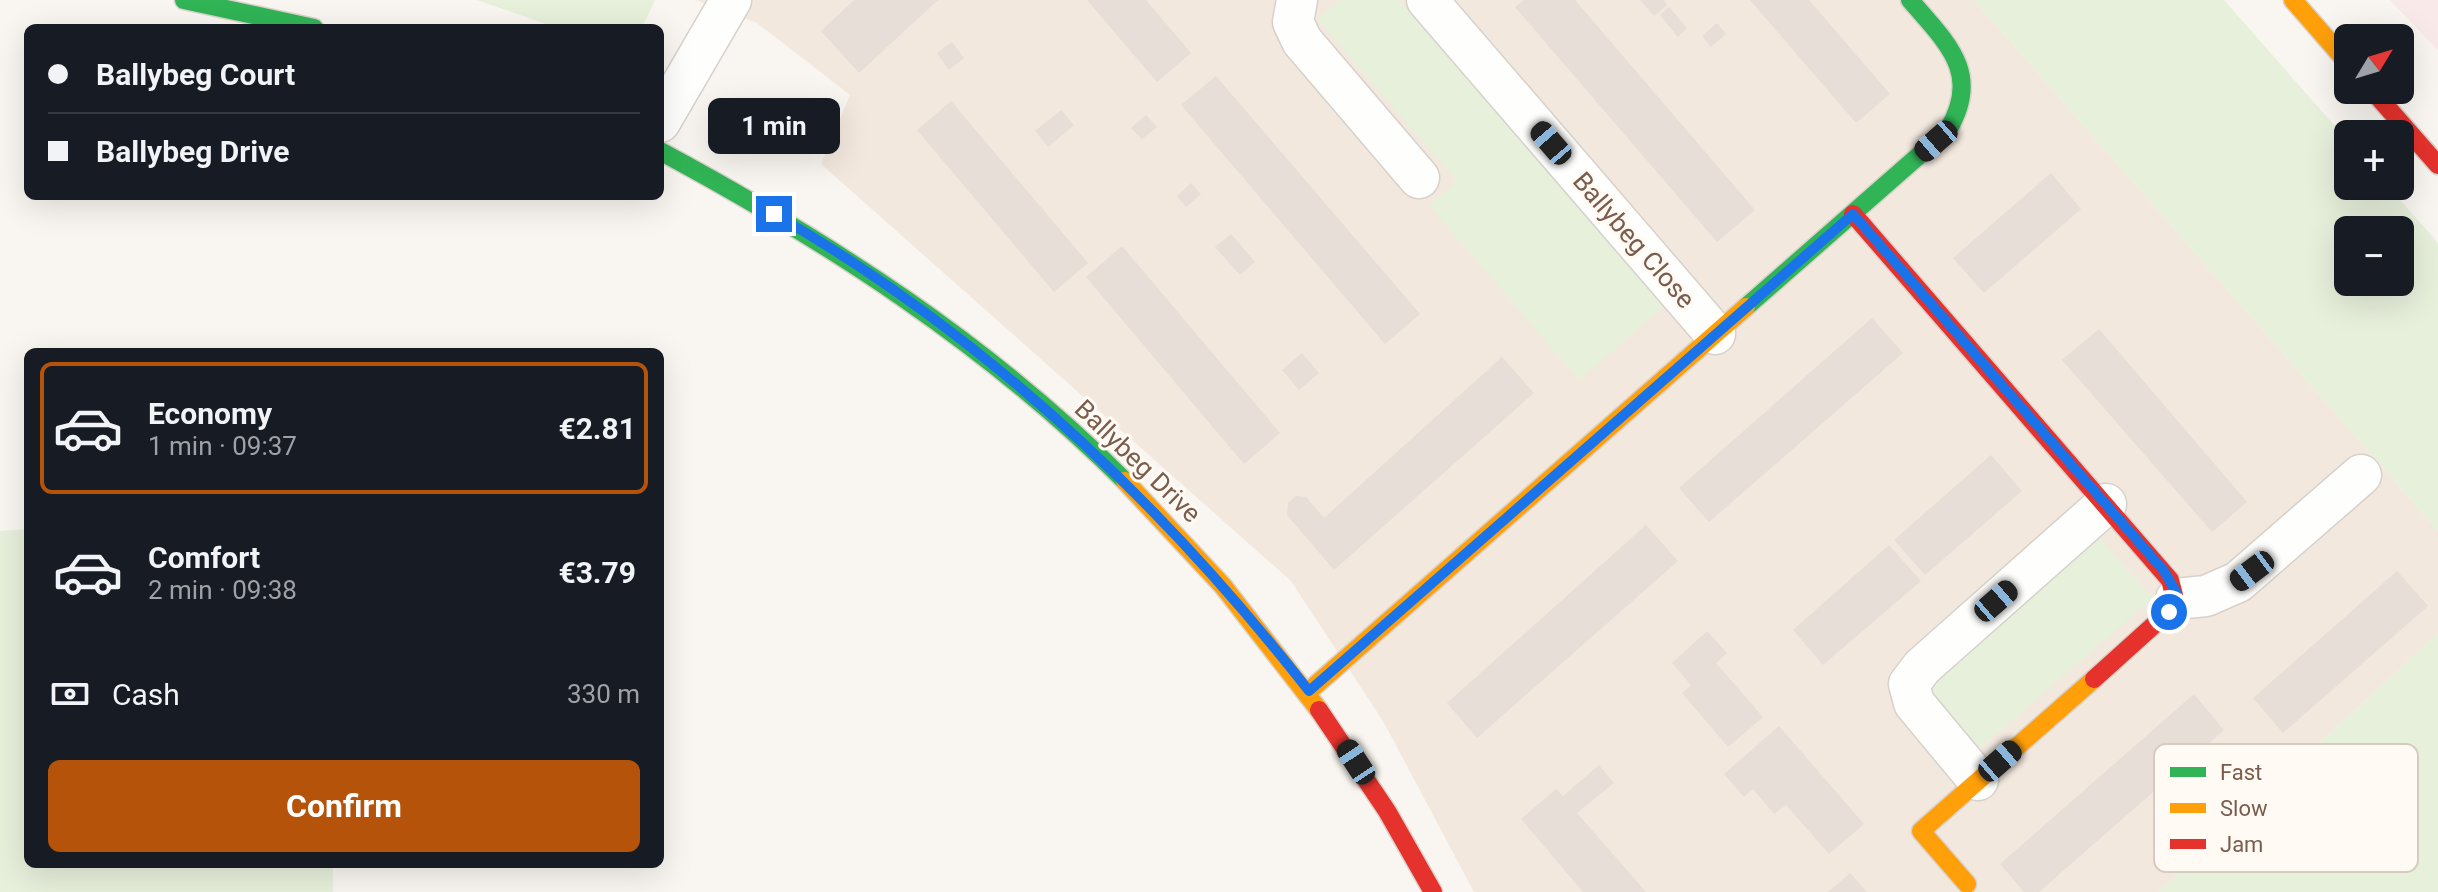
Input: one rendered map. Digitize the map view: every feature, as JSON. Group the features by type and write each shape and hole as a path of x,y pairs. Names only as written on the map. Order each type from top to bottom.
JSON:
{"street":[{"path":"184,0 295,24"},
{"path":"664,115 731,0"},
{"path":"1297,0 1293,22 1302,41 1419,178"},
{"name":"Ballybeg Close","path":"1427,0 1715,334"},
{"path":"1309,691 1948,130 1963,107 1965,94 1961,68 1944,40 1910,0"},
{"path":"2293,0 2334,47"},
{"path":"2384,104 2438,165"},
{"name":"Ballybeg Drive","path":"664,153 787,221 953,331 1069,428 1229,591 1309,691 1356,762 1433,892"},
{"path":"1853,214 2169,578 2176,599 2169,612 2151,629 1921,831 1967,884"},
{"path":"2176,599 2206,596 2238,582 2361,475"},
{"path":"1978,780 1914,703 1909,684 1930,660 2106,504"}],"shaded area":[{"path":"696,0 1974,0 2438,531 2438,633 2318,744 2154,744 2154,872 2180,872 2158,892 1474,892 1383,721 1291,581 821,164 850,95 757,23"},
{"path":"2390,0 2438,0 2438,50 2414,24"}],"green space":[{"path":"477,0 655,0 644,24 546,24"},
{"path":"1340,0 1400,0 1665,306 1579,380 1429,205 1457,181 1317,19"},
{"path":"1974,0 2224,0 2334,125 2334,200 2400,200 2438,243 2438,531"},
{"path":"24,529 24,868 333,868 333,892 0,892 0,531"},
{"path":"2099,537 2153,598 1976,752 1923,691"},
{"path":"2438,633 2438,892 2158,892 2180,872 2418,872 2418,744 2318,744"}],"building":[{"path":"854,0 938,0 859,73 821,31"},
{"path":"1087,0 1146,0 1191,53 1157,82"},
{"path":"1524,0 1575,0 1755,210 1717,242 1515,7"},
{"path":"1640,0 1664,0 1667,5 1654,16"},
{"path":"1750,0 1809,0 1890,94 1856,123"},
{"path":"1669,7 1687,28 1678,37 1660,15"},
{"path":"1717,23 1726,34 1711,47 1702,36"},
{"path":"952,42 964,58 949,70 937,53"},
{"path":"1216,76 1420,314 1385,344 1181,105"},
{"path":"951,101 1088,263 1054,292 917,130"},
{"path":"1061,110 1074,125 1048,147 1035,131"},
{"path":"1146,115 1157,127 1142,139 1131,128"},
{"path":"2051,173 2081,209 1984,293 1953,258"},
{"path":"1191,183 1201,194 1186,207 1177,196"},
{"path":"1231,234 1255,262 1240,275 1215,247"},
{"path":"1122,246 1280,433 1244,464 1086,277"},
{"path":"1872,318 1903,353 1709,522 1679,488"},
{"path":"2099,329 2247,502 2212,532 2062,360"},
{"path":"1302,353 1319,373 1299,390 1282,370"},
{"path":"1502,357 1534,393 1334,570 1287,515 1288,503 1296,496 1306,497 1324,518"},
{"path":"1991,455 2022,491 1925,575 1894,540"},
{"path":"1646,525 1678,561 1477,738 1447,703"},
{"path":"1889,545 1921,581 1823,665 1793,630"},
{"path":"2397,571 2428,606 2283,733 2253,698"},
{"path":"1707,631 1727,653 1716,663 1763,717 1728,747 1682,693 1691,685 1672,663"},
{"path":"2194,694 2224,730 2208,744 2154,744 2154,791 2039,892 2024,892 2000,864"},
{"path":"1779,726 1864,824 1829,854 1786,805 1774,814 1753,789 1744,797 1724,774"},
{"path":"1599,765 1614,783 1577,813 1646,892 1583,892 1521,819 1556,789 1563,796"},
{"path":"1850,873 1867,892 1828,892"}],"traffic: fast":[{"path":"184,0 295,24"},
{"path":"1746,307 1948,130 1958,110 1962,92 1961,75 1947,45 1910,0"},
{"path":"664,153 845,259 962,340 1073,431 1125,481"}],"traffic: slow":[{"path":"2293,0 2334,47"},
{"path":"1309,691 1746,307"},
{"path":"1125,481 1223,586 1319,710"},
{"path":"1967,884 1921,831 2094,679"}],"traffic: jam":[{"path":"2384,104 2438,165"},
{"path":"1853,214 2170,580 2174,595 2165,615 2094,679"},
{"path":"1319,710 1387,811 1433,892"}],"route":[{"path":"774,214 953,331 1069,428 1229,591 1309,691 1853,214 2164,571 2176,592 2169,612"}]}
